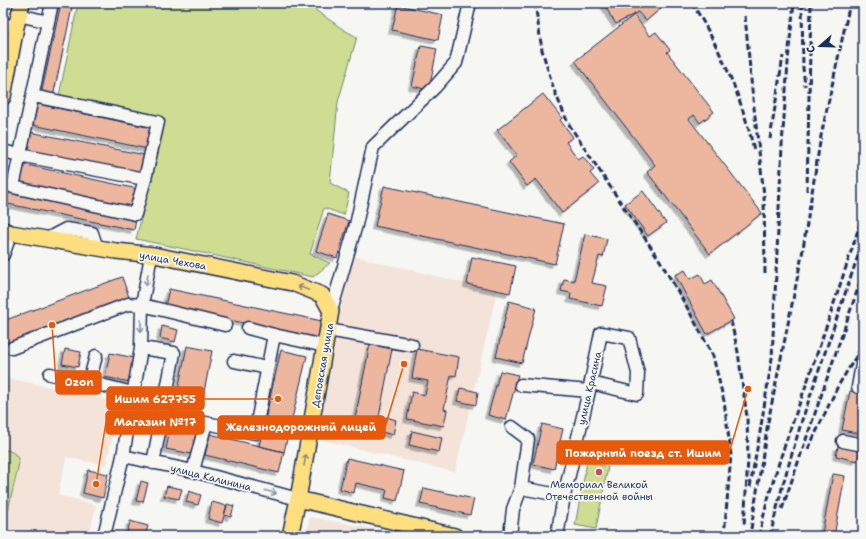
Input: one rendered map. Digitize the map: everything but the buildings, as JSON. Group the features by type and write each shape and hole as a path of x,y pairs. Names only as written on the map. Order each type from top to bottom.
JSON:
{"main road":[{"path":"3,97 15,17"},
{"name":"улица Чехова","path":"7,231 97,248 154,255 292,283 322,295 331,311"},
{"name":"Деповская улица","path":"290,536 298,499 331,311"},
{"path":"298,499 455,536"}],"street":[{"path":"33,96 158,122 145,179 135,214 13,187 52,3"},
{"path":"331,311 356,225 373,147 435,88 456,63 470,3"},
{"path":"15,17 48,22"},
{"path":"3,151 145,179"},
{"path":"3,254 7,231"},
{"path":"104,536 123,456 141,348 142,305 150,261 154,255"},
{"path":"12,348 128,304 142,305 225,325"},
{"path":"248,328 325,346"},
{"path":"328,330 412,345"},
{"name":"улица Красина","path":"557,536 564,496 590,387 601,333 629,338 638,373 636,394 590,387"},
{"path":"193,471 206,423 254,433 274,335"},
{"path":"141,348 174,353 153,463"},
{"path":"89,382 96,356"},
{"path":"863,360 858,387 863,388"},
{"path":"234,361 267,368"},
{"path":"50,374 133,393"},
{"path":"521,385 590,387"},
{"path":"510,536 513,508 521,488 528,439 512,427"},
{"path":"842,440 863,445"},
{"name":"улица Калинина","path":"123,456 193,471 298,499"},
{"path":"521,488 564,496"}],"shaded area":[{"path":"353,256 497,291 455,472 310,437"},
{"path":"3,377 120,403 106,465 66,457 58,495 96,505 89,536 3,536"},
{"path":"310,517 412,536 306,536"}],"green space":[{"path":"78,3 312,3 314,9 344,30 357,37 338,102 330,183 349,193 344,215 324,208 310,254 330,263 313,277 136,239 154,168 162,119 59,96"},
{"path":"3,449 14,453 19,463 6,519 3,521"},
{"path":"587,462 608,467 596,529 575,525"}],"railway":[{"path":"535,3 542,50 554,90 568,123 659,259 713,356 724,401 731,455 724,536"},
{"path":"692,3 712,38 729,74 743,111 754,150"},
{"path":"750,487 772,358 782,145 794,3"},
{"path":"802,3 803,68 805,86"},
{"path":"807,191 811,3"},
{"path":"751,529 768,422 802,255 821,136 850,3"},
{"path":"745,16 764,195 765,273"},
{"path":"770,139 783,56"},
{"path":"759,536 782,452 818,352 863,215"},
{"path":"770,536 783,484 802,420 863,241"},
{"path":"782,509 863,274"},
{"path":"731,321 738,352 747,417 748,459 744,526"},
{"path":"808,449 838,386 863,345"}],"place":[{"name":"Ozon","path":"52,325"},
{"name":"Железнодорожный лицей","path":"404,364"},
{"name":"Пожарный поезд ст. Ишим","path":"748,389"},
{"name":"Ишим 627755","path":"278,399"},
{"name":"Мемориал Великой Отечественной войны","path":"599,472"},
{"name":"Магазин №17","path":"96,484"}]}
